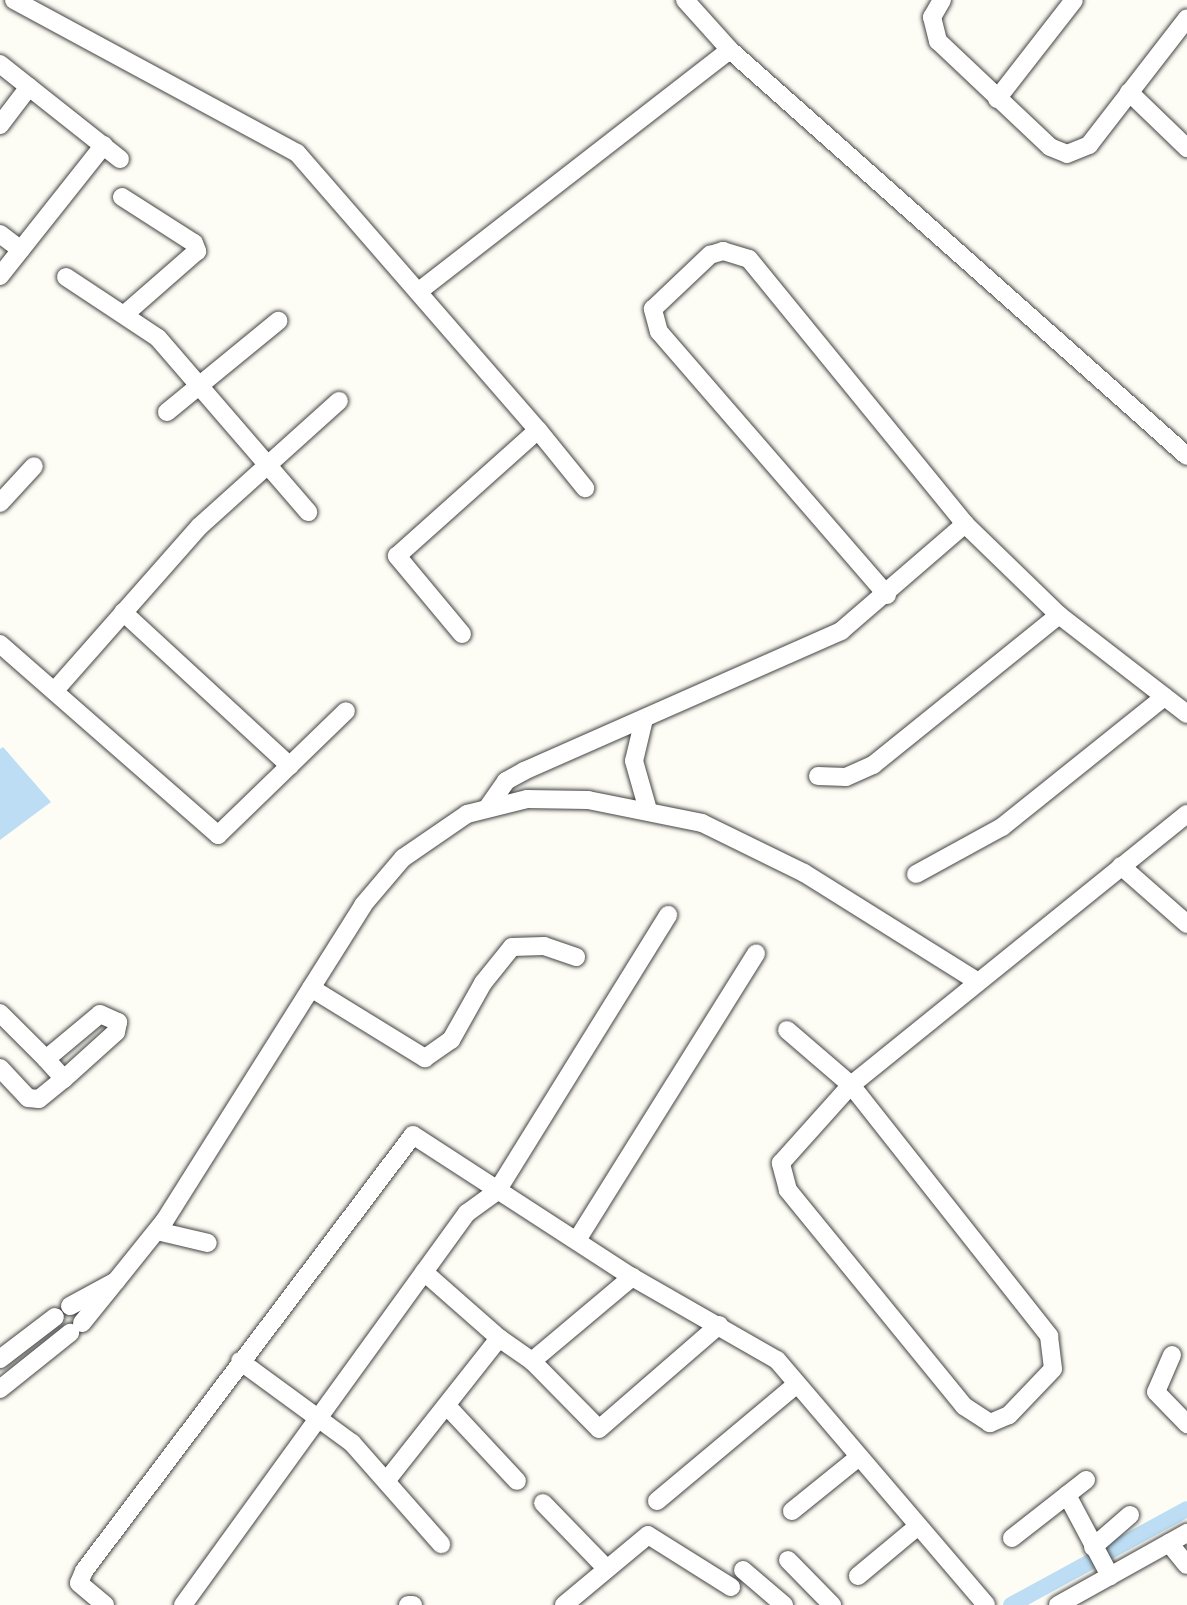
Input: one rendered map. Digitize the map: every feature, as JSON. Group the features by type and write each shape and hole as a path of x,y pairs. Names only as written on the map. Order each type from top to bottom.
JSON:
{"street":[{"path":"14,0 286,145 419,291 585,488"},
{"path":"685,0 730,50 1187,456"},
{"path":"942,0 932,17 934,34 997,99 1050,147 1074,154 1129,92 1187,18"},
{"path":"997,99 1074,0"},
{"path":"419,291 730,50"},
{"path":"0,64 120,159"},
{"path":"0,125 29,87"},
{"path":"1129,92 1187,148"},
{"path":"0,276 104,145"},
{"path":"122,197 197,247 124,315"},
{"path":"0,234 21,250"},
{"path":"887,595 659,332 653,309 710,256 723,251 749,259 965,524 1059,615 1187,714"},
{"path":"66,277 158,338 308,512"},
{"path":"167,412 278,321"},
{"path":"57,688 123,612 265,462 339,401"},
{"path":"462,634 397,556 538,430"},
{"path":"0,503 34,466"},
{"path":"488,807 506,781 524,771 841,631 887,595 965,524"},
{"path":"123,612 290,766"},
{"path":"818,776 846,777 873,765 1059,615"},
{"path":"0,644 57,688 218,835 346,711"},
{"path":"916,874 1002,827 1164,697"},
{"path":"644,719 634,761 648,810"},
{"path":"55,1317 0,1360 7,1384 76,1328 157,1231 363,905 403,858 444,827 488,807 589,800 648,810 753,844 975,980"},
{"path":"787,1030 851,1085 1049,1336 1053,1369 1009,1415 990,1423 964,1406 781,1176 785,1153 851,1085 975,980 1187,814"},
{"path":"1121,866 1187,924"},
{"path":"183,1605 467,1213 497,1191 668,915"},
{"path":"311,989 425,1058 451,1040 512,947 544,946 576,957"},
{"path":"577,1240 756,953"},
{"path":"0,1013 64,1079"},
{"path":"0,1068 33,1100 64,1079 116,1032 118,1023 100,1014 46,1059"},
{"path":"105,1605 79,1583 84,1572 410,1136 632,1277 758,1346 797,1384 986,1605"},
{"path":"157,1231 208,1243"},
{"path":"424,1272 499,1338 532,1362 599,1429 719,1325"},
{"path":"532,1362 632,1277"},
{"path":"70,1306 116,1281"},
{"path":"387,1480 448,1407 499,1338"},
{"path":"1172,1355 1156,1392 1187,1424"},
{"path":"240,1361 320,1415 387,1480 441,1544"},
{"path":"657,1501 797,1384"},
{"path":"448,1407 517,1481"},
{"path":"792,1511 859,1457"},
{"path":"1012,1538 1086,1480"},
{"path":"1067,1495 1102,1562"},
{"path":"543,1503 605,1567"},
{"path":"1058,1605 1102,1562 1130,1515"},
{"path":"858,1576 918,1526"},
{"path":"1102,1562 1169,1543 1187,1532"},
{"path":"564,1605 605,1567 648,1535 731,1587"},
{"path":"1169,1543 1187,1565"},
{"path":"788,1560 832,1605"},
{"path":"743,1570 785,1605"}],"water":[{"path":"3,747 51,802 0,840 0,749"}],"waterway":[{"path":"1011,1605 1187,1509"}]}
